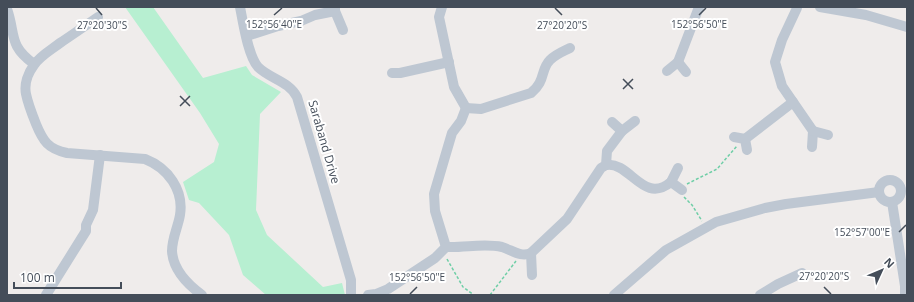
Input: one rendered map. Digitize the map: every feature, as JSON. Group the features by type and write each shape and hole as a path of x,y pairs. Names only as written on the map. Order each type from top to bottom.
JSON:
{"street":[{"name":"Saraband Drive","path":"240,7 253,59 258,67 288,86 294,91 297,97 351,280 360,294"},
{"path":"442,7 439,17 454,87 466,108"},
{"path":"667,71 678,62 699,7"},
{"path":"799,7 782,40 775,62 782,86 813,131 812,147"},
{"path":"820,7 866,15 907,27"},
{"path":"7,9 14,41 19,51 34,64"},
{"path":"247,36 278,26 301,21 335,9 343,30"},
{"path":"98,17 44,55 34,64 27,77 26,93 32,115 41,136 46,143 60,152 145,159 153,162 161,168 173,181 181,204 178,223 174,234 172,253 180,274 187,283 202,295"},
{"path":"466,108 481,109 531,93 537,88 550,60 570,48"},
{"path":"392,73 400,73 449,62"},
{"path":"678,62 686,72"},
{"path":"734,137 746,139 793,102"},
{"path":"444,249 435,211 434,194 452,133 461,120 466,108"},
{"path":"606,165 607,151 622,131 634,121"},
{"path":"612,122 622,131"},
{"path":"813,131 828,135"},
{"path":"746,139 747,150"},
{"path":"46,295 86,231 86,225 93,210 100,155"},
{"path":"526,254 567,219 601,168 606,165 611,164 617,166 645,186 652,189 677,187 678,168"},
{"path":"888,180 895,181 904,188 899,197 892,202 883,200 879,192 882,182 888,180"},
{"path":"614,295 666,250 716,222 765,208 786,204 879,192"},
{"path":"892,202 905,286 905,295"},
{"path":"360,294 376,294 386,292 435,258 444,249 482,245 504,248 526,254"},
{"path":"526,254 532,275"},
{"path":"760,295 778,284 802,273"}],"path":[{"path":"677,187 690,183 717,169 738,145 746,139"},
{"path":"692,205 700,218"},
{"path":"444,249 463,287 474,295"},
{"path":"490,295 526,254"}],"green space":[{"path":"125,7 153,7 203,78 246,66 252,75 281,92 260,114 256,210 267,235 323,287 342,283 345,295 266,295 243,275 229,235 199,203 189,200 183,182 214,162 219,144 200,113"}]}
